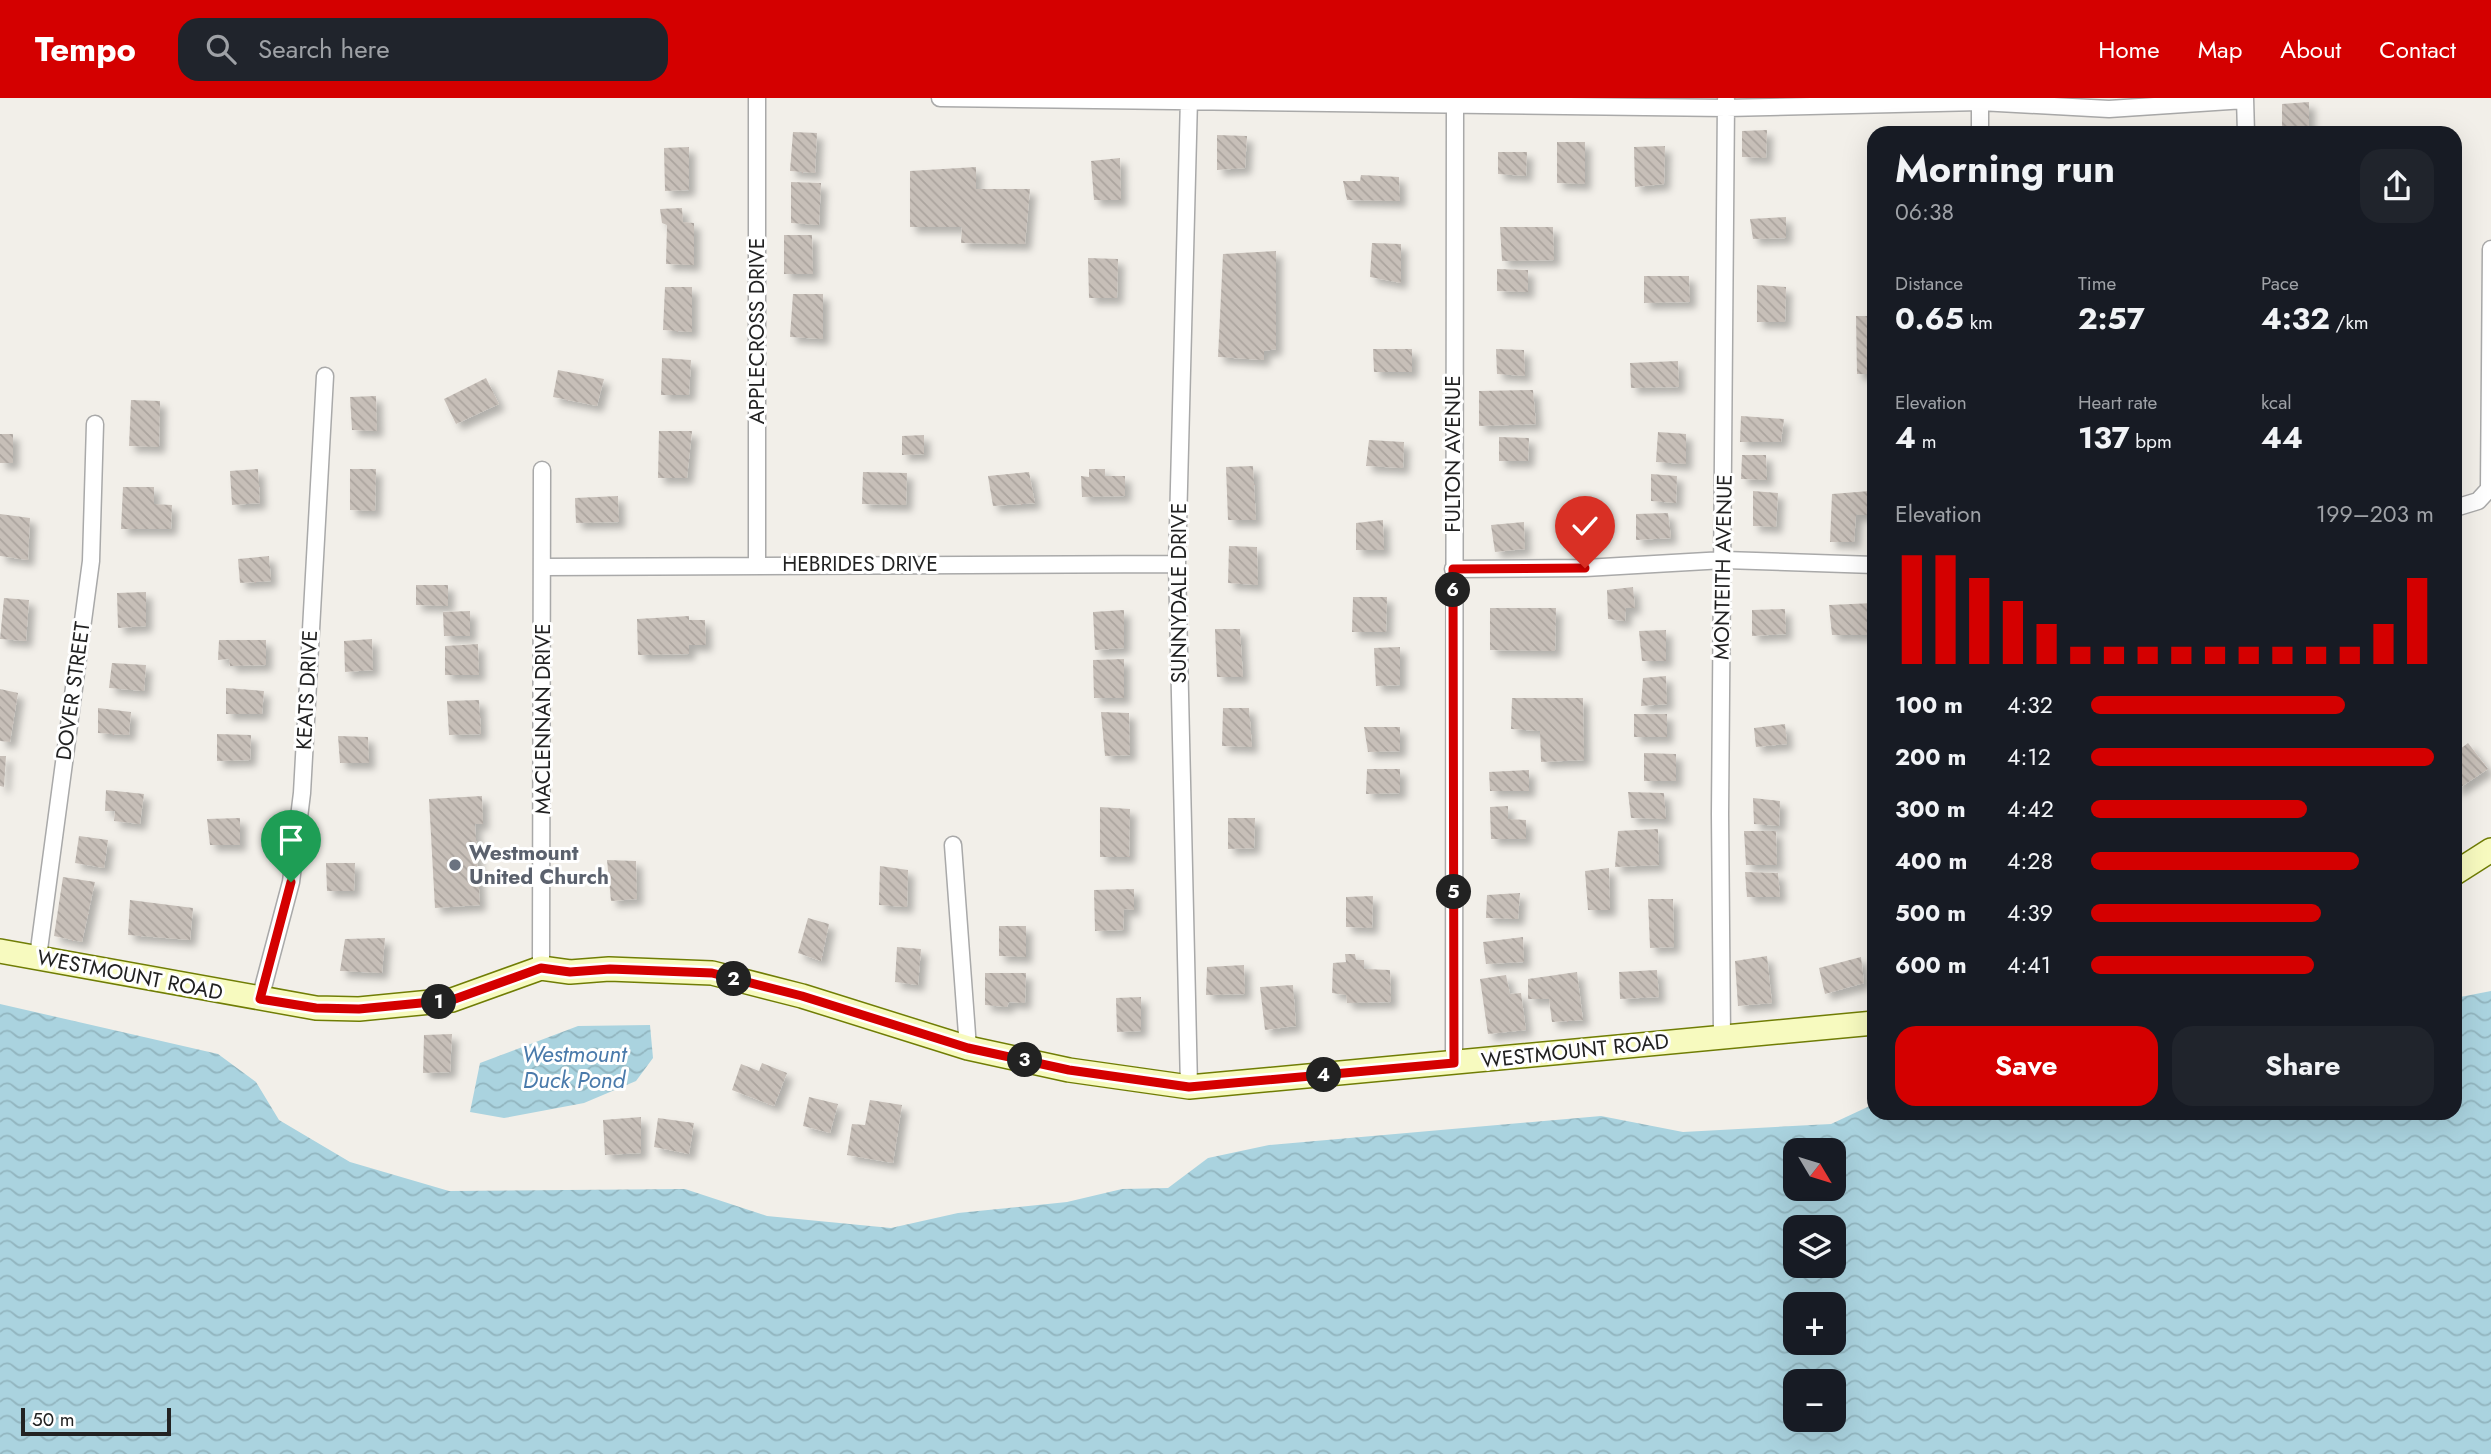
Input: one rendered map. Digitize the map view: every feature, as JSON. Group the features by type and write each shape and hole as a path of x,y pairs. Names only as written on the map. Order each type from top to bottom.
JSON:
{"main road":[{"path":"2462,869 2491,850"},
{"name":"WESTMOUNT ROAD","path":"0,951 316,1008 359,1009 452,1000 541,968 570,972 610,969 712,973 802,996 968,1048 1069,1070 1189,1087 1867,1024"}],"street":[{"name":"APPLECROSS DRIVE","path":"757,98 757,564"},
{"path":"940,98 1726,103 1980,100 2109,109 2245,99 2246,126"},
{"name":"SUNNYDALE DRIVE","path":"1189,99 1177,564 1189,1087"},
{"path":"1980,100 1980,126"},
{"name":"FULTON AVENUE","path":"1454,1063 1455,101"},
{"name":"MONTEITH AVENUE","path":"1722,1036 1720,814 1726,103"},
{"path":"2462,506 2478,501 2489,489 2491,249"},
{"name":"KEATS DRIVE","path":"260,999 291,882 302,793 325,376"},
{"name":"DOVER STREET","path":"38,957 91,561 95,425"},
{"name":"MACLENNAN DRIVE","path":"541,968 542,470"},
{"path":"1453,569 1585,568 1724,560 1867,565"},
{"name":"HEBRIDES DRIVE","path":"543,567 1177,564"},
{"path":"953,845 968,1048"}],"water":[{"path":"2491,991 2491,1454 0,1454 0,1004 218,1054 256,1082 279,1120 350,1162 449,1191 685,1189 767,1216 891,1228 958,1213 1067,1202 1122,1189 1168,1188 1208,1158 1269,1145 1601,1116 1683,1132 1831,1124 1867,1107 1867,1120 2462,1120 2462,997"},
{"name":"Westmount Duck Pond","path":"650,1025 653,1058 636,1081 584,1103 504,1118 470,1112 480,1063 578,1026"}],"building":[{"path":"2309,102 2309,126 2282,126 2282,104"},
{"path":"1767,130 1766,158 1742,157 1742,131"},
{"path":"793,132 817,133 815,173 790,171"},
{"path":"1217,135 1247,136 1245,168 1217,170"},
{"path":"1557,142 1585,142 1585,184 1557,183"},
{"path":"1665,146 1664,184 1635,187 1634,147"},
{"path":"689,147 689,190 665,191 664,148"},
{"path":"1498,152 1527,152 1526,176 1498,174"},
{"path":"1120,158 1121,200 1094,200 1091,161"},
{"path":"976,167 976,189 1030,189 1025,244 961,243 962,227 910,227 910,171"},
{"path":"1361,175 1399,177 1400,201 1347,200 1343,181 1360,181"},
{"path":"791,182 821,183 819,225 791,223"},
{"path":"682,208 683,222 694,223 694,265 666,264 667,225 662,223 660,209"},
{"path":"1786,217 1786,238 1753,239 1750,219"},
{"path":"1500,227 1553,227 1554,260 1502,261"},
{"path":"784,235 812,235 813,274 784,274"},
{"path":"1372,243 1401,244 1401,283 1370,277"},
{"path":"1276,251 1276,349 1264,351 1264,360 1218,357 1223,254"},
{"path":"1088,258 1118,259 1117,298 1089,298"},
{"path":"1497,269 1528,270 1528,292 1497,291"},
{"path":"1644,276 1689,276 1690,302 1644,303"},
{"path":"1757,285 1786,287 1785,322 1757,322"},
{"path":"665,287 692,287 692,332 663,330"},
{"path":"793,294 823,294 823,339 790,337"},
{"path":"1856,316 1867,316 1867,374 1857,374"},
{"path":"1373,349 1412,349 1412,372 1374,372"},
{"path":"1496,349 1524,350 1525,376 1497,374"},
{"path":"662,358 691,360 689,395 661,395"},
{"path":"1678,361 1679,387 1631,388 1630,363"},
{"path":"558,370 604,379 597,406 553,397"},
{"path":"486,378 499,404 456,424 444,399"},
{"path":"1533,390 1536,424 1479,426 1479,391"},
{"path":"376,396 377,431 352,430 350,397"},
{"path":"131,400 160,401 159,447 129,446"},
{"path":"1741,416 1784,419 1781,442 1740,442"},
{"path":"659,431 692,431 687,478 658,478"},
{"path":"1658,432 1686,434 1686,464 1656,462"},
{"path":"0,434 13,434 13,463 0,463"},
{"path":"924,435 924,454 902,455 902,436"},
{"path":"1499,437 1529,438 1528,461 1499,461"},
{"path":"1369,440 1404,442 1403,468 1366,466"},
{"path":"1742,455 1766,455 1767,480 1741,479"},
{"path":"1253,466 1256,520 1228,520 1226,467"},
{"path":"258,469 260,503 232,505 230,471"},
{"path":"350,469 376,469 375,511 350,510"},
{"path":"1089,469 1105,469 1105,476 1125,476 1125,496 1082,497 1081,476 1089,477"},
{"path":"863,472 907,473 906,505 862,504"},
{"path":"1029,472 1035,503 993,506 988,476"},
{"path":"1651,474 1677,476 1676,503 1651,501"},
{"path":"123,487 154,487 154,504 172,505 171,529 121,529"},
{"path":"1753,491 1778,493 1776,527 1753,526"},
{"path":"1867,491 1867,515 1856,515 1854,542 1830,542 1832,494"},
{"path":"618,496 619,522 576,523 575,498"},
{"path":"1584,500 1586,546 1569,547 1567,503"},
{"path":"1668,513 1671,538 1636,540 1636,514"},
{"path":"0,514 30,518 28,560 0,556"},
{"path":"1383,520 1384,550 1356,550 1356,523"},
{"path":"1524,522 1525,549 1495,552 1491,525"},
{"path":"1229,546 1257,547 1258,585 1228,583"},
{"path":"269,556 271,581 240,583 238,559"},
{"path":"416,585 448,585 448,606 416,605"},
{"path":"1633,587 1635,608 1626,608 1625,621 1608,619 1607,590"},
{"path":"146,592 146,626 118,628 117,593"},
{"path":"1353,597 1387,597 1386,632 1352,632"},
{"path":"4,598 29,600 26,641 0,639"},
{"path":"1867,603 1867,635 1832,635 1829,605"},
{"path":"1490,608 1556,608 1555,651 1490,650"},
{"path":"1785,609 1786,634 1752,636 1752,610"},
{"path":"1124,610 1124,648 1095,650 1093,612"},
{"path":"470,611 470,636 444,636 443,612"},
{"path":"689,616 689,620 705,620 706,645 689,645 689,654 638,655 637,619"},
{"path":"1215,629 1240,629 1243,677 1217,677"},
{"path":"1666,630 1666,661 1642,661 1639,631"},
{"path":"372,639 373,670 345,672 344,641"},
{"path":"219,640 266,640 266,665 230,666 229,659 218,660"},
{"path":"478,644 479,675 445,675 445,646"},
{"path":"1400,647 1400,685 1376,686 1374,648"},
{"path":"1124,659 1124,698 1094,698 1093,660"},
{"path":"112,663 146,665 144,691 109,688"},
{"path":"1666,676 1667,704 1641,706 1643,678"},
{"path":"226,688 264,691 262,714 226,714"},
{"path":"0,689 18,693 10,742 0,741"},
{"path":"1512,698 1583,698 1584,760 1541,762 1540,731 1511,729"},
{"path":"479,700 481,734 449,735 447,701"},
{"path":"98,708 131,712 129,735 98,733"},
{"path":"1223,708 1249,708 1252,747 1222,746"},
{"path":"1101,712 1129,713 1130,755 1105,756"},
{"path":"1634,714 1667,714 1667,737 1634,737"},
{"path":"1785,724 1787,744 1756,747 1754,728"},
{"path":"1364,727 1400,727 1400,751 1368,752"},
{"path":"217,734 251,735 250,760 217,761"},
{"path":"338,736 368,737 369,763 340,763"},
{"path":"2468,743 2488,769 2462,786 2462,748"},
{"path":"1644,753 1676,754 1676,781 1644,781"},
{"path":"0,756 6,756 4,787 0,786"},
{"path":"1367,769 1400,769 1400,793 1366,794"},
{"path":"1529,770 1529,791 1490,791 1489,772"},
{"path":"106,790 144,794 140,824 114,821 115,811 105,811"},
{"path":"1628,792 1664,793 1666,819 1631,818"},
{"name":"Westmount United Church","path":"482,796 483,824 475,824 480,905 435,908 429,799"},
{"path":"1753,798 1780,801 1779,826 1754,824"},
{"path":"1508,806 1508,819 1526,820 1526,839 1491,839 1490,807"},
{"path":"1100,807 1130,809 1129,857 1100,857"},
{"path":"240,818 240,845 210,845 207,819"},
{"path":"1228,818 1255,818 1254,848 1228,849"},
{"path":"1658,829 1659,865 1615,867 1618,831"},
{"path":"1744,831 1776,831 1777,865 1746,865"},
{"path":"79,836 108,840 104,868 75,863"},
{"path":"607,860 636,861 637,899 611,901"},
{"path":"326,863 355,863 354,891 327,891"},
{"path":"880,866 908,870 907,907 879,905"},
{"path":"1609,868 1610,910 1588,910 1585,871"},
{"path":"1745,872 1778,873 1780,897 1747,897"},
{"path":"63,877 95,882 82,942 54,936"},
{"path":"1134,889 1134,910 1124,909 1123,930 1095,931 1094,890"},
{"path":"1520,893 1518,919 1486,918 1487,895"},
{"path":"1373,896 1372,928 1346,927 1346,897"},
{"path":"1648,899 1673,899 1674,947 1650,948"},
{"path":"130,900 193,908 190,940 128,935"},
{"path":"808,918 829,924 821,961 798,953"},
{"path":"999,926 1026,926 1026,957 999,956"},
{"path":"1523,937 1524,962 1486,964 1483,942"},
{"path":"385,938 382,973 340,971 345,939"},
{"path":"897,947 921,949 918,985 895,982"},
{"path":"1345,954 1355,954 1356,960 1364,960 1364,969 1390,970 1391,1002 1347,1003 1346,995 1332,993 1333,963 1346,962"},
{"path":"1767,956 1772,1003 1738,1006 1735,961"},
{"path":"1861,957 1864,983 1825,994 1819,968"},
{"path":"1244,965 1245,994 1206,995 1207,967"},
{"path":"1657,970 1659,997 1620,999 1619,972"},
{"path":"1577,972 1583,1020 1552,1022 1549,999 1528,999 1528,979"},
{"path":"985,973 1026,973 1025,1003 1009,1002 1007,1007 985,1005"},
{"path":"1506,975 1510,994 1521,993 1526,1030 1488,1034 1480,979"},
{"path":"1293,985 1296,1026 1265,1030 1260,987"},
{"path":"1141,997 1141,1031 1117,1032 1116,998"},
{"path":"452,1034 450,1072 423,1073 424,1035"},
{"path":"762,1063 787,1073 774,1106 732,1090 741,1064 759,1071"},
{"path":"809,1097 838,1104 830,1133 803,1126"},
{"path":"870,1100 902,1105 893,1163 847,1155 852,1124 865,1125"},
{"path":"641,1117 641,1153 605,1155 603,1120"},
{"path":"658,1118 694,1123 689,1154 654,1147"}],"place":[{"name":"Westmount United Church","path":"455,865"}],"route":[{"path":"291,882 260,999 316,1008 359,1009 452,1000 541,968 570,972 610,969 712,973 802,996 968,1048 1069,1070 1189,1087 1454,1063 1453,569 1585,568"}]}
